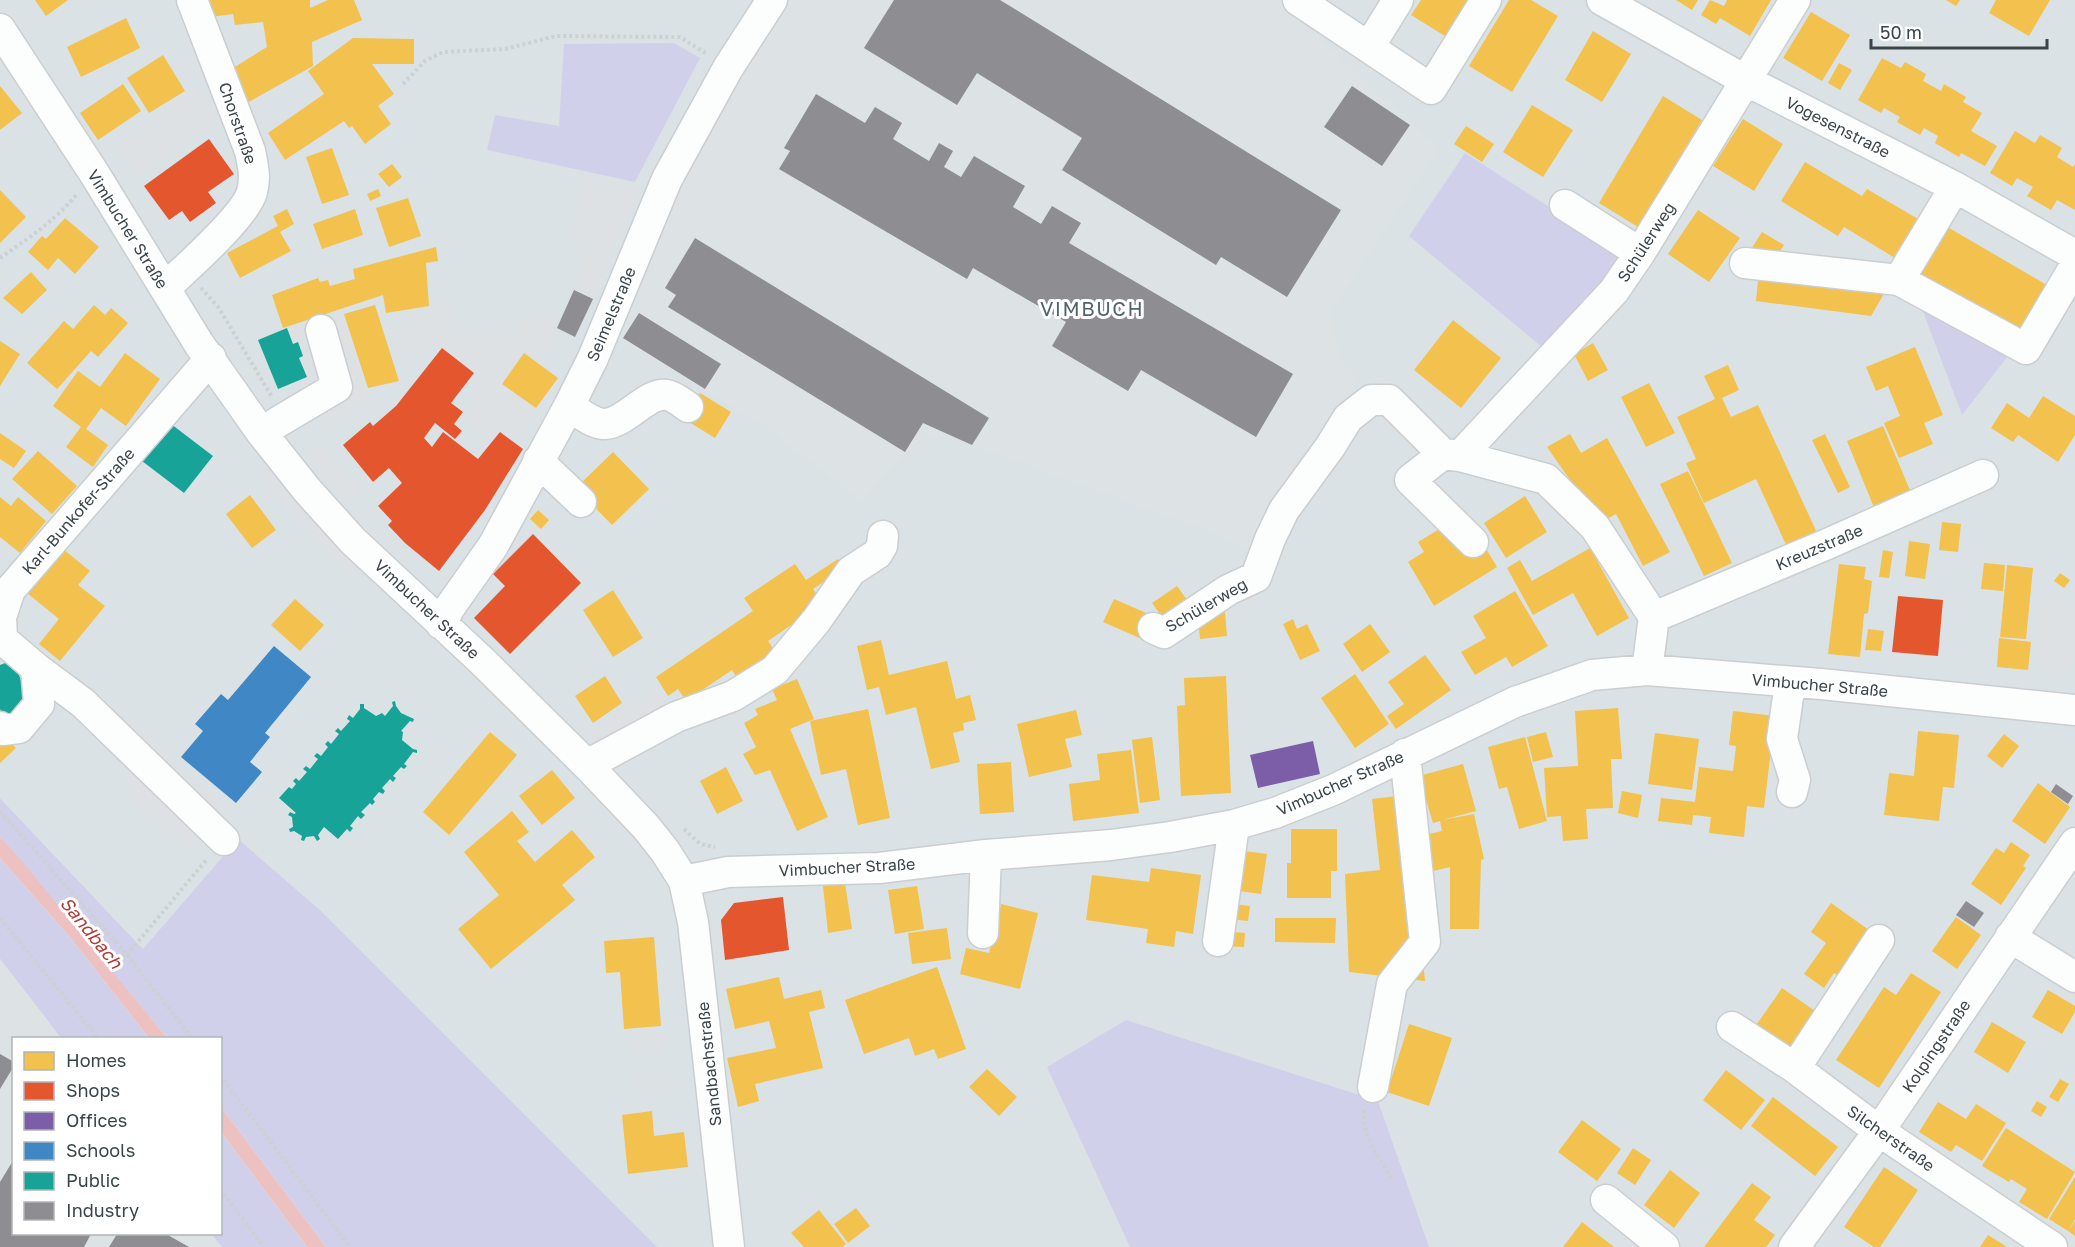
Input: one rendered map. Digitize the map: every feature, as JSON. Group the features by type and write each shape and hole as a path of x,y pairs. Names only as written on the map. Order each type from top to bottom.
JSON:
{"street":[{"name":"Chorstraße","path":"175,279 243,211 252,194 255,175 250,151 192,0"},
{"name":"Seimelstraße","path":"441,624 450,607 493,546 569,406 593,358 668,179 728,68 772,0"},
{"path":"1369,47 1398,0"},
{"path":"1310,3 1431,89 1486,0"},
{"name":"Vogesenstraße","path":"1602,0 1745,80 1954,187 2075,255"},
{"name":"Schülerweg","path":"1153,628 1164,633 1228,590 1256,577 1284,510 1348,418 1371,400 1389,400 1452,455 1614,291 1640,254 1795,0"},
{"name":"Vimbucher Straße","path":"0,28 94,173 175,279 199,344 273,424 307,490 353,540 482,661 587,765 646,827 684,881 728,872 879,868 986,855 1111,845 1234,825 1275,813 1333,790 1515,702 1592,675 1647,670 2075,710"},
{"path":"1899,280 1954,187"},
{"path":"1565,205 1640,254"},
{"path":"1745,263 1899,280 2026,349 2075,266"},
{"path":"273,424 337,387 321,330"},
{"name":"Karl-Bunkofer-Straße","path":"211,358 10,590 1,617 1,629 2,639 36,668 84,703 224,840"},
{"path":"569,406 603,424 614,421 656,396 668,395 688,406"},
{"path":"1473,542 1410,480 1452,455 1546,479 1596,527 1654,617 1647,670"},
{"path":"538,461 581,502"},
{"name":"Kreuzstraße","path":"1654,617 1826,545 1983,475"},
{"path":"587,765 676,717 733,696 775,670 816,621 851,571 877,554 882,546 883,536"},
{"path":"0,727 3,730 19,728 39,704 36,668"},
{"path":"1790,682 1782,739 1795,780 1792,792"},
{"path":"1373,1087 1392,984 1425,942 1405,754"},
{"path":"1214,921 1234,825"},
{"name":"Kolpingstraße","path":"1794,1247 1879,1131 2075,843"},
{"path":"982,933 986,855"},
{"name":"Sandbachstraße","path":"684,881 693,922 729,1247"},
{"path":"2010,937 2075,978"},
{"path":"1795,1068 1879,940"},
{"name":"Silcherstraße","path":"1732,1027 1795,1068 1879,1131 2052,1247"},
{"path":"1606,1200 1664,1247"}],"path":[{"path":"403,84 425,61 443,52 505,50 556,36 680,37 728,68"},
{"path":"0,258 35,234 66,207 94,173"},
{"path":"175,279 219,308 273,424"},
{"path":"0,812 127,955 191,1037"},
{"path":"127,955 224,840"},
{"path":"0,918 97,1037"},
{"path":"222,1078 350,1247"},
{"path":"1373,1087 1364,1107 1363,1122 1370,1140 1393,1181"},
{"path":"222,1192 264,1247"}],"shaded area":[{"path":"0,0 2075,0 2075,1247 656,1247 143,949 0,798"},
{"path":"790,0 1277,0 1440,149 1330,313 1343,366 1357,375 1351,397 1249,555 1231,539 981,448 925,432 861,501 764,425 614,336 674,193 751,54"},
{"path":"674,43 700,58 635,182 487,150 495,115 559,126 564,44"},
{"path":"196,87 219,119 138,176 115,145"},
{"path":"1465,153 1628,257 1543,348 1409,236"},
{"path":"585,178 639,189 593,299 574,290 590,248 570,247"},
{"path":"452,302 449,335 507,327 509,342 521,335 519,318 555,313 554,349 524,353 502,384 536,408 517,438 502,427 493,439 463,416 472,404 477,372 441,345 397,361 390,329 408,325 405,310"},
{"path":"1922,309 2015,347 1962,415"},
{"path":"344,314 368,388 369,403 323,430 301,379 299,358 303,355 298,342 293,344 288,331"},
{"path":"322,444 361,489 347,501 308,456"},
{"path":"267,472 360,573 353,579 261,478"},
{"path":"2054,591 2075,607 2075,658 2061,680 2035,664 2039,615"},
{"path":"655,690 670,707 599,749 586,735"},
{"path":"125,717 228,806 191,850 135,802 124,762"},
{"path":"0,798 143,949 238,839 321,911 657,1247 326,1247 222,1108 222,1037 166,1037 0,837"},
{"path":"0,837 166,1037 148,1037 69,936 0,858"},
{"path":"0,858 69,936 148,1037 60,1037 0,959"},
{"path":"716,922 720,962 697,964 693,924"},
{"path":"0,959 60,1037 12,1037 12,1235 212,1235 222,1247 0,1247"},
{"path":"1126,1020 1378,1101 1429,1247 1130,1247 1047,1067"},
{"path":"667,1033 667,1048 630,1050 629,1035"},
{"path":"670,1077 671,1091 635,1094 634,1080"},
{"path":"222,1108 326,1247 307,1247 222,1133"},
{"path":"222,1133 307,1247 222,1247 212,1235 222,1235"}],"building: Homes":[{"path":"35,0 68,0 46,16"},
{"path":"208,0 310,0 310,8 328,0 354,0 362,20 312,42 313,66 247,103 230,70 267,47 263,22 235,25 233,14 210,17"},
{"path":"1421,0 1479,0 1453,41 1411,15"},
{"path":"1509,0 1531,0 1558,16 1512,92 1469,66"},
{"path":"1676,0 1698,0 1692,10"},
{"path":"1710,0 1724,6 1727,0 1771,0 1750,36 1720,18 1716,24 1701,15"},
{"path":"1946,0 1960,0 1956,6"},
{"path":"1996,0 2050,0 2029,36 1989,13"},
{"path":"1811,12 1850,35 1822,81 1783,58"},
{"path":"126,18 140,48 81,77 67,47"},
{"path":"1593,31 1631,54 1602,102 1565,80"},
{"path":"353,38 414,39 414,64 372,64 394,94 378,106 391,124 365,144 352,126 349,128 344,121 285,160 268,133 324,94 308,71"},
{"path":"163,55 185,91 149,113 127,78"},
{"path":"1882,58 1901,68 1905,62 1926,74 1923,81 1941,91 1944,84 1966,97 1963,102 1982,113 1971,131 1997,146 1985,166 1961,153 1959,157 1935,143 1938,136 1924,128 1920,135 1897,122 1900,117 1884,108 1881,113 1858,100"},
{"path":"1839,63 1852,70 1840,90 1828,83"},
{"path":"123,84 141,111 98,140 80,113"},
{"path":"0,86 22,113 0,130"},
{"path":"1663,96 1702,120 1638,227 1599,203"},
{"path":"1532,105 1573,130 1543,177 1503,152"},
{"path":"1743,119 1783,144 1754,191 1713,166"},
{"path":"1466,126 1494,144 1482,162 1454,144"},
{"path":"2015,131 2035,143 2040,135 2062,148 2057,157 2073,167 2075,164 2075,210 2057,200 2051,210 2027,196 2033,187 2017,178 2012,186 1990,173"},
{"path":"332,148 349,195 322,204 306,157"},
{"path":"1805,162 1862,196 1867,189 1918,219 1895,258 1844,227 1838,236 1781,201"},
{"path":"392,164 402,177 389,187 378,174"},
{"path":"378,189 381,196 370,201 367,194"},
{"path":"0,190 26,217 0,243"},
{"path":"408,198 421,236 389,247 376,208"},
{"path":"287,209 294,224 280,232 291,251 240,278 227,253 278,226 273,216"},
{"path":"355,209 363,235 322,249 313,224"},
{"path":"1698,210 1740,238 1709,282 1668,254"},
{"path":"65,218 99,247 75,274 58,258 48,270 28,252 42,236 46,239"},
{"path":"1944,225 2052,288 2022,341 1913,277"},
{"path":"1762,232 1784,245 1776,257 1748,254"},
{"path":"436,247 438,261 426,263 429,306 386,313 383,295 283,328 272,295 318,278 320,282 328,280 330,286 355,279 353,269"},
{"path":"31,272 47,290 22,314 3,298"},
{"path":"1758,280 1885,292 1871,316 1756,301"},
{"path":"94,305 105,315 111,308 128,323 98,357 91,351 57,389 27,363 64,321 73,329"},
{"path":"375,305 399,381 368,388 344,314"},
{"path":"1453,320 1501,358 1461,408 1414,370"},
{"path":"0,341 20,354 0,386"},
{"path":"1593,343 1608,370 1588,381 1574,354"},
{"path":"1915,347 1943,415 1924,423 1933,444 1899,458 1884,423 1900,416 1888,386 1876,391 1866,367"},
{"path":"125,353 160,379 126,426 101,408 86,429 108,445 93,467 66,447 81,427 53,406 78,371 100,387"},
{"path":"524,353 558,378 536,408 502,384"},
{"path":"1728,365 1739,390 1722,398 1731,417 1758,405 1818,535 1788,549 1756,479 1704,503 1686,463 1696,459 1677,417 1715,399 1704,376"},
{"path":"1649,383 1675,433 1646,447 1621,397"},
{"path":"700,393 731,412 715,438 684,419"},
{"path":"2043,396 2075,416 2075,435 2058,462 2018,435 2013,442 1991,428 2007,403 2029,418"},
{"path":"1883,426 1912,495 1875,510 1847,441"},
{"path":"0,433 26,451 14,468 0,459"},
{"path":"1570,434 1581,453 1607,438 1670,552 1643,566 1616,514 1600,523 1547,447"},
{"path":"1825,434 1850,487 1838,493 1812,440"},
{"path":"38,451 77,486 52,514 12,479"},
{"path":"613,452 649,489 612,525 576,488"},
{"path":"1688,471 1732,563 1704,576 1660,484"},
{"path":"250,495 276,530 252,548 226,514"},
{"path":"1525,496 1547,532 1506,558 1484,523"},
{"path":"0,497 11,506 18,497 46,521 20,553 0,537"},
{"path":"538,510 549,520 541,529 530,519"},
{"path":"1451,522 1482,542 1497,567 1434,606 1408,562 1424,552 1418,542"},
{"path":"1942,522 1961,524 1958,552 1939,550"},
{"path":"1909,541 1930,544 1925,579 1905,576"},
{"path":"1590,548 1629,618 1597,636 1573,593 1533,615 1507,568 1520,560 1532,581"},
{"path":"63,549 90,571 78,585 105,606 60,661 39,644 59,619 27,593"},
{"path":"1883,550 1893,552 1889,578 1879,577"},
{"path":"838,559 844,568 813,589 823,603 768,641 779,657 740,683 732,670 686,701 678,689 668,696 656,677 753,611 744,598 795,564 806,580"},
{"path":"1984,563 2005,565 2003,591 1981,589"},
{"path":"1839,564 1866,567 1864,579 1872,581 1868,613 1864,614 1860,657 1828,654"},
{"path":"2007,565 2033,568 2026,639 2000,637"},
{"path":"2060,573 2070,580 2064,588 2054,581"},
{"path":"1177,586 1190,604 1165,621 1152,603"},
{"path":"613,590 643,638 613,657 583,610"},
{"path":"1515,591 1548,646 1512,667 1506,657 1475,675 1461,652 1486,638 1473,616"},
{"path":"295,599 324,625 300,651 271,625"},
{"path":"1114,599 1153,616 1142,639 1103,622"},
{"path":"1224,601 1227,636 1200,639 1198,617"},
{"path":"1293,619 1297,629 1307,624 1320,651 1300,660 1283,624"},
{"path":"1370,624 1390,652 1362,672 1343,644"},
{"path":"1868,629 1884,631 1881,651 1865,650"},
{"path":"1999,638 2031,642 2028,670 1997,667"},
{"path":"881,640 889,675 947,661 956,699 970,695 976,720 963,723 964,730 953,733 960,762 931,769 916,707 886,715 879,687 867,690 857,646"},
{"path":"1425,655 1451,690 1396,729 1387,716 1404,704 1388,682"},
{"path":"1355,674 1389,724 1355,748 1321,698"},
{"path":"605,676 622,703 593,723 575,696"},
{"path":"1226,676 1231,793 1181,796 1177,706 1185,705 1184,678"},
{"path":"797,679 814,719 790,729 828,817 797,831 770,770 755,775 743,754 756,747 744,723 758,715 755,709 777,700 772,689"},
{"path":"1618,708 1622,759 1611,759 1613,808 1586,809 1588,839 1563,841 1561,816 1547,817 1544,768 1578,766 1575,711"},
{"path":"868,709 890,818 858,825 846,769 821,775 810,721"},
{"path":"1076,710 1082,735 1065,739 1072,767 1029,777 1017,724"},
{"path":"1733,711 1775,716 1764,808 1747,806 1744,837 1709,833 1711,817 1693,815 1692,825 1658,821 1661,798 1695,802 1699,767 1733,771 1736,746 1729,745"},
{"path":"1918,731 1959,735 1954,788 1943,787 1939,821 1884,815 1889,773 1914,776"},
{"path":"0,732 16,748 0,763"},
{"path":"490,732 517,755 449,835 423,812"},
{"path":"1546,732 1553,757 1533,762 1527,737"},
{"path":"1655,733 1699,739 1692,790 1648,784"},
{"path":"2004,734 2019,746 2002,768 1987,756"},
{"path":"1152,737 1160,800 1140,803 1132,740"},
{"path":"1525,737 1547,821 1519,829 1507,787 1499,789 1488,747"},
{"path":"1131,750 1139,813 1073,821 1069,784 1100,780 1097,754"},
{"path":"1011,762 1014,812 980,814 977,764"},
{"path":"1463,764 1476,811 1442,820 1474,814 1484,859 1481,860 1479,929 1450,929 1450,867 1425,873 1417,837 1442,831 1440,821 1433,823 1419,776"},
{"path":"726,767 743,801 717,814 700,781"},
{"path":"552,770 575,798 542,825 519,796"},
{"path":"2038,783 2070,807 2045,844 2012,821"},
{"path":"1622,791 1642,795 1638,818 1618,813"},
{"path":"1406,795 1425,981 1349,972 1345,874 1380,870 1372,799"},
{"path":"512,811 529,832 517,841 535,862 572,830 595,857 562,885 575,900 491,969 458,929 499,895 464,852"},
{"path":"1291,829 1337,829 1337,871 1331,871 1331,898 1287,898 1287,863 1291,863"},
{"path":"2011,842 2030,855 2023,866 2026,868 2001,905 1971,884 1996,848 2004,853"},
{"path":"1237,850 1267,854 1261,894 1232,890"},
{"path":"1151,868 1201,875 1193,934 1176,931 1174,947 1146,943 1148,929 1086,920 1092,875 1149,882"},
{"path":"845,883 852,929 828,933 823,886"},
{"path":"917,886 924,929 895,934 888,890"},
{"path":"1831,903 1876,935 1845,980 1834,973 1824,988 1804,974 1826,943 1811,932"},
{"path":"1001,904 1038,913 1020,989 960,974 966,948 989,953"},
{"path":"1232,904 1250,906 1248,921 1230,919"},
{"path":"1956,917 1981,935 1957,969 1932,951"},
{"path":"1275,918 1336,918 1335,943 1275,942"},
{"path":"947,928 951,959 912,964 908,933"},
{"path":"1225,931 1245,933 1244,947 1223,946"},
{"path":"654,937 661,1026 624,1029 620,972 606,973 604,941"},
{"path":"937,967 966,1049 938,1059 934,1049 915,1056 909,1038 864,1054 845,1000"},
{"path":"1911,973 1941,992 1879,1088 1836,1060 1884,987 1896,995"},
{"path":"779,977 784,999 821,990 825,1008 809,1012 823,1068 755,1084 759,1101 738,1107 727,1058 776,1048 769,1021 735,1029 726,989"},
{"path":"1782,988 1815,1011 1789,1047 1757,1024"},
{"path":"2048,990 2075,1006 2075,1012 2062,1034 2032,1017"},
{"path":"1992,1022 2026,1042 2008,1073 1974,1052"},
{"path":"1409,1024 1452,1038 1429,1106 1387,1092"},
{"path":"987,1069 1017,1097 999,1116 969,1087"},
{"path":"1726,1070 1765,1100 1741,1130 1703,1100"},
{"path":"2060,1079 2069,1084 2058,1102 2049,1097"},
{"path":"1773,1097 1838,1147 1815,1176 1751,1126"},
{"path":"2037,1101 2047,1107 2041,1117 2031,1111"},
{"path":"1938,1102 1966,1119 1976,1104 2006,1123 1982,1161 1956,1145 1951,1152 1919,1132"},
{"path":"652,1111 654,1136 684,1132 688,1167 628,1174 622,1115"},
{"path":"1582,1120 1621,1149 1597,1181 1558,1152"},
{"path":"2006,1128 2075,1172 2047,1219 2019,1202 2027,1189 2011,1179 2009,1182 1982,1166"},
{"path":"1633,1148 1651,1160 1635,1185 1617,1173"},
{"path":"1884,1167 1918,1190 1880,1247 1874,1247 1844,1227"},
{"path":"1670,1170 1700,1193 1674,1228 1644,1205"},
{"path":"2075,1177 2075,1219 2068,1231 2049,1219"},
{"path":"1752,1183 1771,1197 1754,1220 1775,1235 1766,1247 1704,1247"},
{"path":"856,1208 870,1226 848,1243 834,1224"},
{"path":"819,1210 846,1244 842,1247 804,1247 791,1233"},
{"path":"2075,1221 2075,1236 2068,1231"},
{"path":"1582,1222 1614,1247 1563,1247"},
{"path":"1988,1235 2007,1247 1980,1247"}],"building: Shops":[{"path":"209,139 234,174 208,192 216,203 190,222 182,211 169,220 144,186"},
{"path":"442,348 474,373 451,403 463,412 454,424 462,431 455,439 435,423 424,438 432,447 443,432 478,459 500,432 523,449 485,510 439,571 405,543 388,525 392,521 378,506 402,483 389,468 373,482 343,445 370,422 373,426 396,406"},
{"path":"533,534 581,583 510,654 474,618 505,586 493,574"},
{"path":"1898,596 1943,600 1938,656 1892,652"},
{"path":"783,897 789,950 725,960 721,920 734,903"}],"building: Offices":[{"path":"1313,741 1320,774 1258,788 1250,755"}],"building: Schools":[{"path":"274,646 311,677 265,733 270,737 250,762 262,772 236,803 181,757 203,731 195,724 221,694 228,700"}],"building: Public":[{"path":"287,328 293,344 298,342 303,356 299,358 307,377 278,389 258,340"},
{"path":"171,424 213,456 184,493 142,461"},
{"path":"13,660 32,708 4,719 0,709 0,665"},
{"path":"395,701 401,713 414,719 401,731 403,732 402,740 417,750 417,753 413,752 404,764 407,766 404,769 401,767 393,776 396,778 393,782 390,779 382,788 385,791 383,794 379,792 373,799 375,802 372,805 370,803 361,812 365,815 361,819 358,816 350,826 353,828 350,832 347,829 338,839 324,827 317,841 314,836 306,837 304,841 301,840 302,836 294,831 290,832 289,829 293,827 292,817 288,815 290,812 296,813 279,798 289,787 292,789 296,784 293,781 296,778 299,781 307,772 303,769 306,766 310,769 318,759 314,756 317,753 321,756 328,747 325,744 328,741 331,744 339,734 335,731 338,728 341,731 350,721 347,719 349,715 353,718 360,709 360,704 364,704 364,708 376,716 382,713 385,716 393,706 392,702"}],"building: Industry":[{"path":"894,0 1000,0 1341,210 1287,297 1221,257 1216,265 1062,170 1082,138 977,73 957,105 864,48"},
{"path":"1352,86 1410,125 1382,166 1324,127"},
{"path":"816,94 865,123 875,107 902,123 893,139 929,161 939,143 953,151 944,167 961,177 974,156 1025,186 1013,207 1041,224 1052,206 1081,223 1069,243 1293,374 1256,437 1141,370 1128,391 1052,346 1066,322 973,268 967,279 779,169 790,151 784,148"},
{"path":"695,238 989,418 972,445 923,423 905,452 668,307 676,295 665,288"},
{"path":"574,290 593,299 575,337 557,328"},
{"path":"639,313 721,364 705,389 623,338"},
{"path":"2056,784 2073,796 2068,804 2051,792"},
{"path":"1966,901 1984,913 1974,927 1956,915"},
{"path":"0,1054 12,1061 12,1069 0,1089"},
{"path":"12,1162 12,1235 90,1235 84,1247 0,1247 0,1182"},
{"path":"116,1235 168,1235 189,1247 109,1247"}],"district":[{"name":"VIMBUCH","path":"1092,309"}],"water label":[{"name":"Sandbach","path":"91,933"}]}
